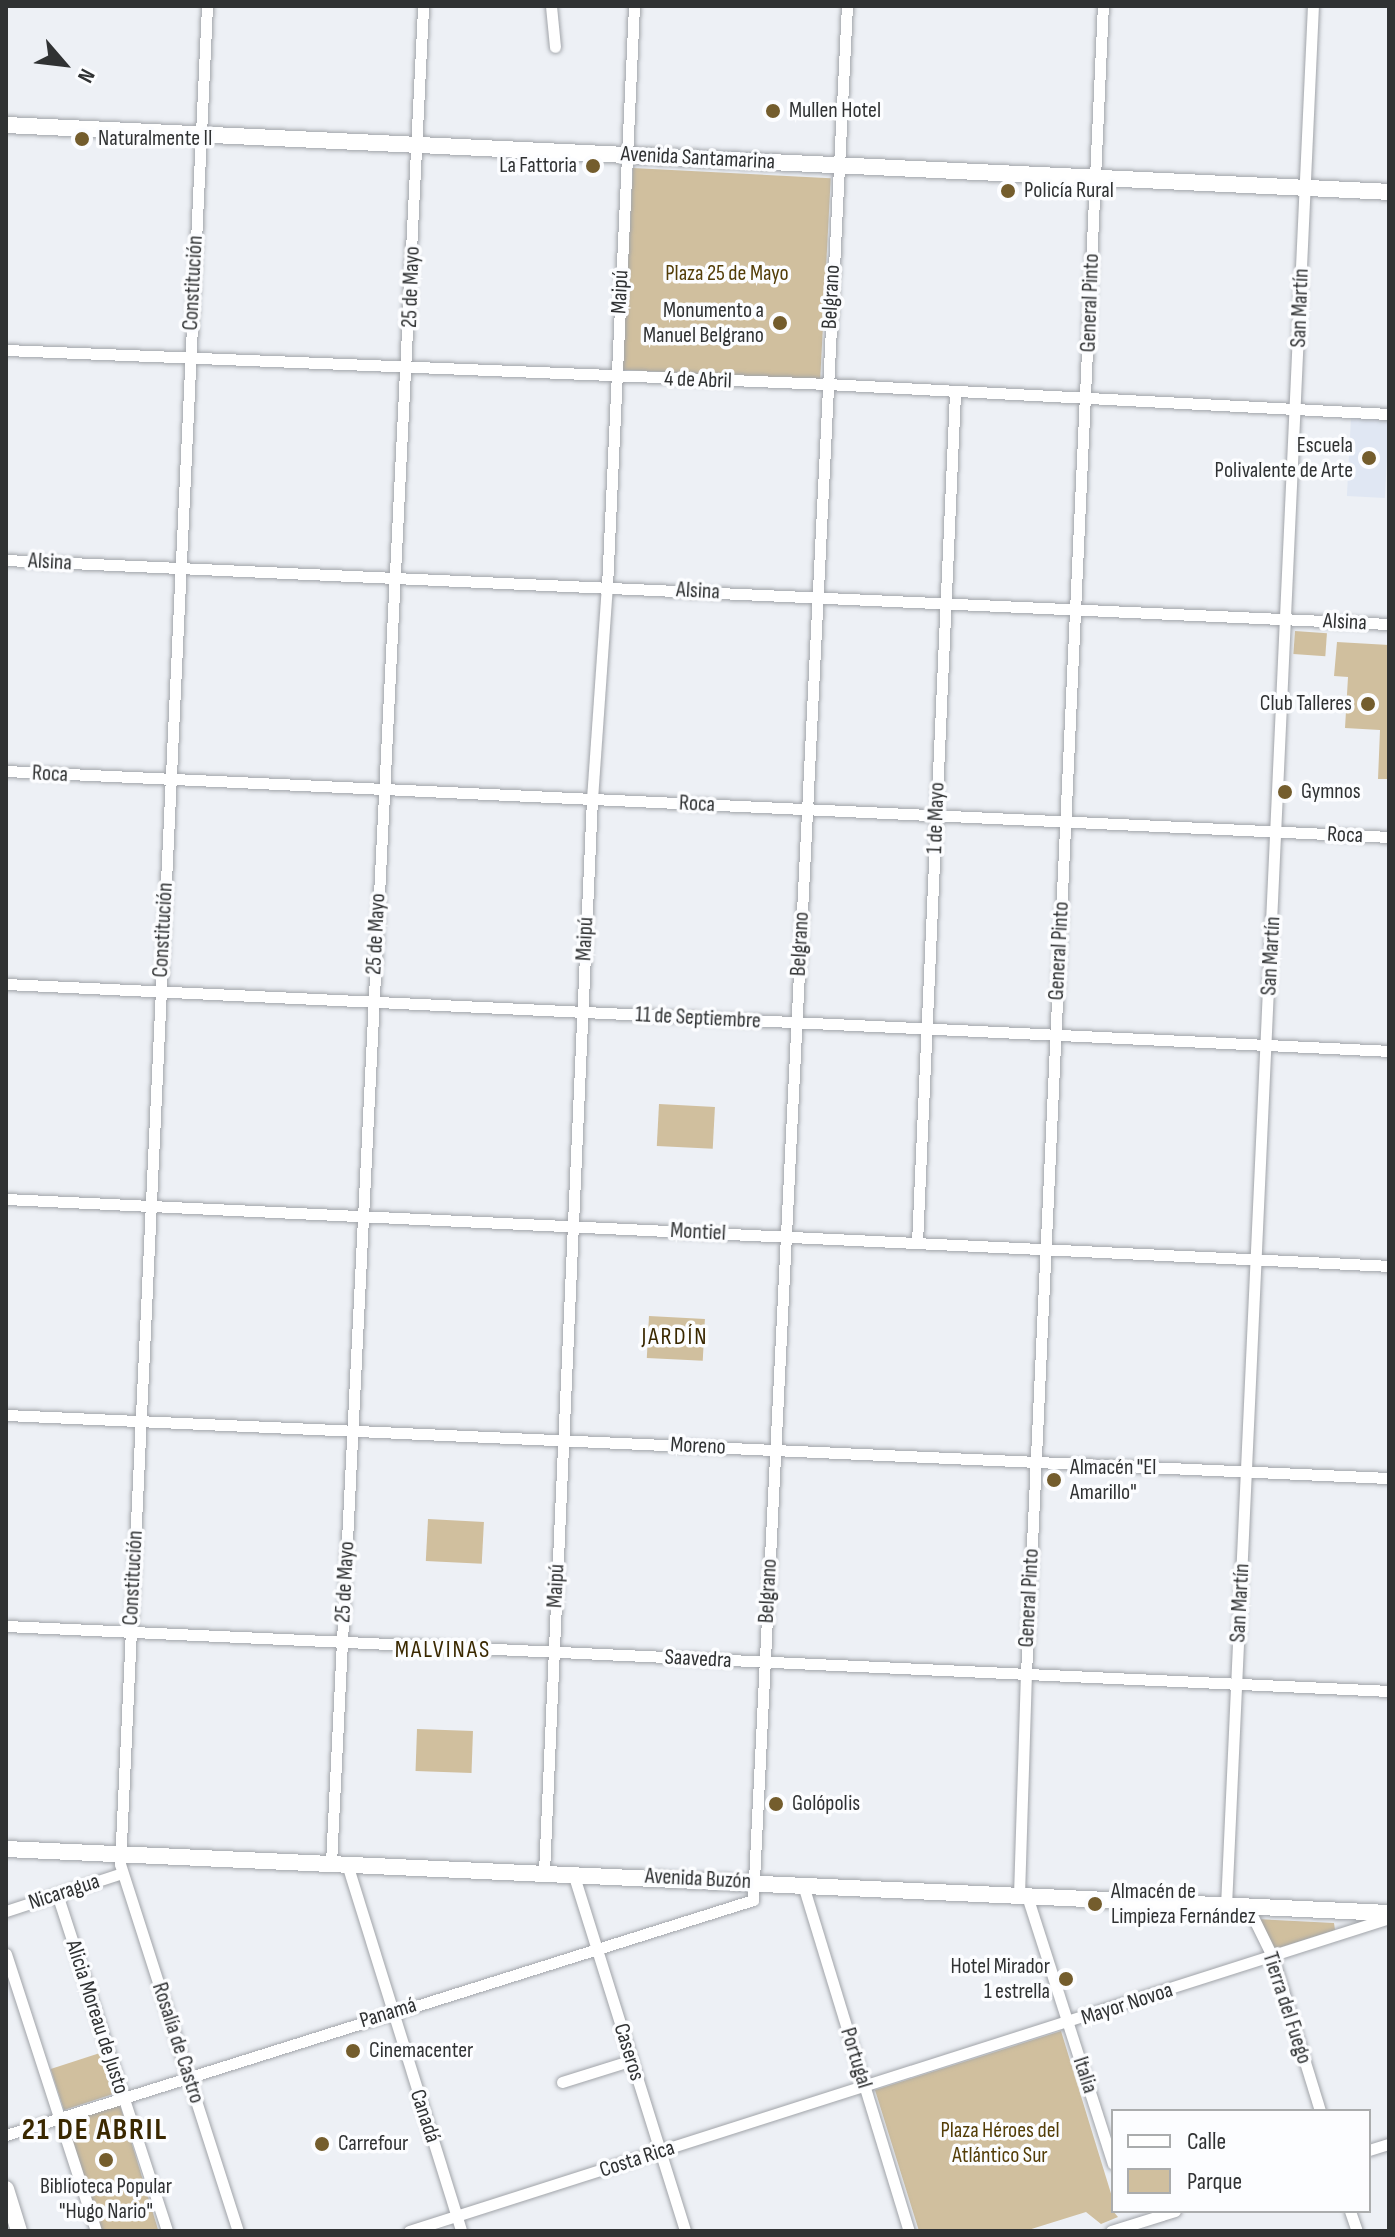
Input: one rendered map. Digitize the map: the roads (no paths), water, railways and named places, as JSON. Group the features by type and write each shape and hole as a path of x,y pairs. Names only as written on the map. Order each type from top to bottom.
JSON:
{"main road":[{"name":"Avenida Santamarina","path":"6,125 1389,192"},
{"name":"Avenida Buzón","path":"6,1849 573,1873 1389,1915"},
{"path":"6,2189 19,2231"}],"street":[{"name":"Constitución","path":"121,1855 207,6"},
{"name":"25 de Mayo","path":"339,1864 343,1642 393,578 408,366 423,6"},
{"path":"551,6 555,47"},
{"name":"Maipú","path":"544,1872 592,799 607,587 634,6"},
{"name":"Belgrano","path":"754,1882 847,6"},
{"name":"General Pinto","path":"1023,1896 1026,1674 1103,6"},
{"name":"San Martín","path":"1226,1906 1288,619 1313,6"},
{"name":"4 de Abril","path":"6,350 827,384 1389,414"},
{"name":"1 de Mayo","path":"917,1243 955,393"},
{"name":"Alsina","path":"6,560 1389,624"},
{"name":"Roca","path":"6,771 1389,837"},
{"name":"11 de Septiembre","path":"6,984 1389,1051"},
{"name":"Montiel","path":"6,1199 1389,1266"},
{"name":"Moreno","path":"6,1415 1389,1478"},
{"name":"Saavedra","path":"6,1626 1389,1691"},
{"name":"Rosalía de Castro","path":"121,1855 122,1873 238,2231"},
{"name":"Canadá","path":"339,1864 392,2012 461,2231"},
{"name":"Nicaragua","path":"6,1911 122,1873"},
{"name":"Caseros","path":"573,1873 685,2231"},
{"name":"Panamá","path":"6,2135 753,1900 754,1882"},
{"name":"Portugal","path":"803,1885 909,2231"},
{"name":"Alicia Moreau de Justo","path":"57,1894 167,2231"},
{"name":"Italia","path":"1023,1896 1111,2158"},
{"name":"Tierra del Fuego","path":"1248,1907 1273,1958 1319,2109"},
{"name":"Mayor Novoa","path":"864,2087 1273,1958 1389,1915"},
{"path":"6,1954 96,2231"},
{"path":"562,2082 632,2060"},
{"name":"Costa Rica","path":"409,2231 864,2087"},
{"path":"1111,2231 1133,2228 1170,2213"}],"place":[{"name":"Mullen Hotel","path":"773,111"},
{"name":"Naturalmente II","path":"82,139"},
{"name":"La Fattoria","path":"593,166"},
{"name":"Policía Rural","path":"1008,191"},
{"name":"Monumento a Manuel Belgrano","path":"780,323"},
{"name":"Escuela Polivalente de Arte","path":"1369,458"},
{"name":"Club Talleres","path":"1368,704"},
{"name":"Gymnos","path":"1285,792"},
{"name":"Almacén \"El Amarillo\"","path":"1054,1480"},
{"name":"Golópolis","path":"776,1804"},
{"name":"Almacén de Limpieza Fernández","path":"1095,1904"},
{"name":"Hotel Mirador 1 estrella","path":"1066,1979"},
{"name":"Cinemacenter","path":"353,2051"},
{"name":"Carrefour","path":"322,2144"},
{"name":"Biblioteca Popular \"Hugo Nario\"","path":"106,2160"}],"district":[{"name":"JARDÍN","path":"675,1337"},
{"name":"MALVINAS","path":"443,1650"},
{"name":"21 DE ABRIL","path":"95,2130"}],"park label":[{"name":"Plaza 25 de Mayo","path":"727,274"},
{"name":"Plaza Héroes del Atlántico Sur","path":"1000,2142"}]}
